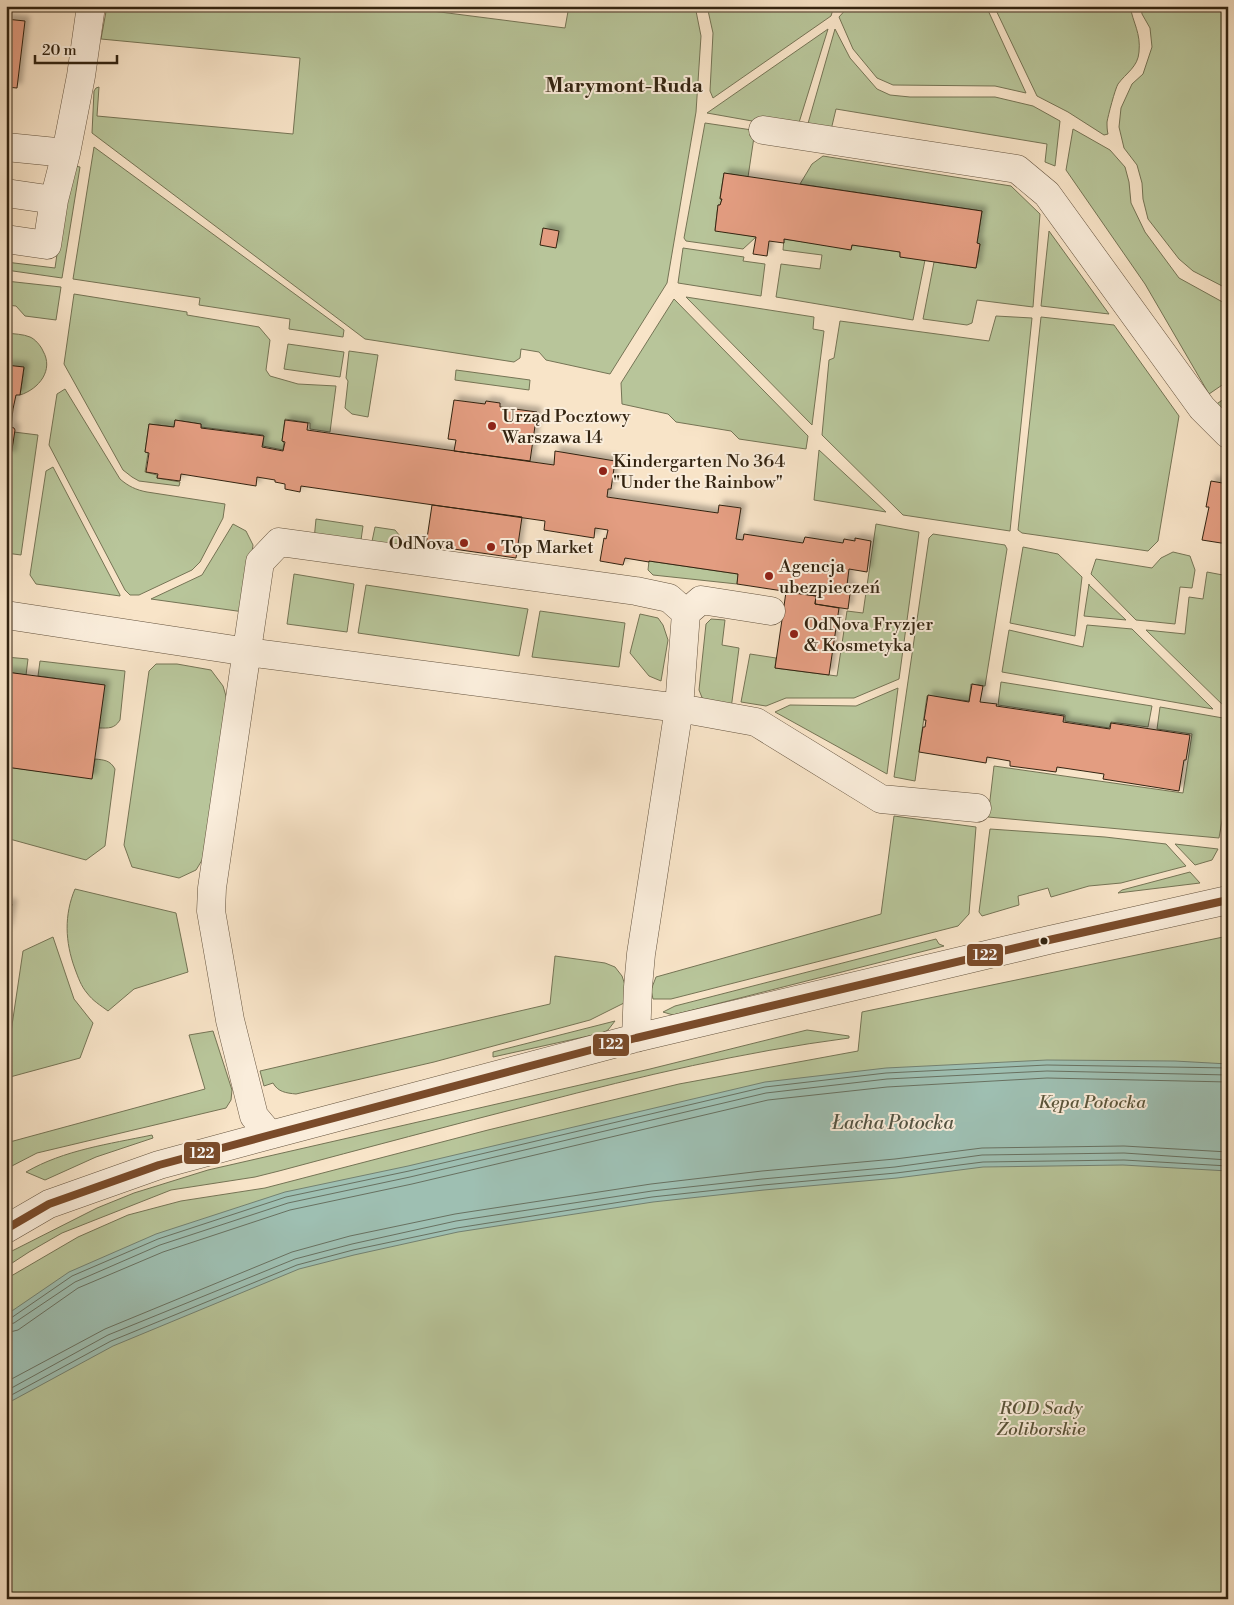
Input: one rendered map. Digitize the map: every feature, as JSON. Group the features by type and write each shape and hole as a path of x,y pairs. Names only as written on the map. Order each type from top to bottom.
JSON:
{"street":[{"path":"6,239 47,245 54,200 66,153 81,76 91,6"},
{"path":"763,130 1017,169 1047,194 1202,408 1228,434"},
{"path":"6,147 66,153"},
{"path":"6,193 54,200"},
{"path":"270,1135 254,1116 228,1013 211,911 214,878 260,562 279,542 636,592 669,598 686,613"},
{"path":"636,1038 641,954 679,708 686,613 701,600 771,611"},
{"path":"6,615 248,652 679,708 756,722 881,799 977,808"},
{"path":"6,1228 49,1204 141,1171 270,1135 636,1038 1049,940 1228,900"}],"green space":[{"path":"107,6 393,6 565,28 569,6 695,6 701,36 696,112 667,283 610,374 546,360 539,352 521,349 520,358 514,362 365,339 92,133 94,91 99,87 97,116 293,134 300,58 101,39"},
{"path":"707,6 834,6 831,16 713,98 710,91 713,33"},
{"path":"849,6 986,6 1026,93 995,86 893,85 877,78 853,49 839,17"},
{"path":"994,6 1130,6 1139,39 1138,57 1134,66 1118,84 1107,122 1108,134 1104,135 1068,112 1037,96"},
{"path":"1141,6 1228,6 1228,289 1193,271 1179,259 1148,219 1137,165 1124,148 1119,127 1121,108 1132,84 1143,74 1152,47 1150,28 1142,14"},
{"path":"828,29 797,129 707,113"},
{"path":"835,29 850,58 877,89 890,95 910,97 995,97 1033,106 1060,121 1055,166 1045,162 1047,144 836,109 831,130 807,127"},
{"path":"705,123 752,130 754,137 748,177 724,173 720,198 722,199 720,205 718,205 715,230 756,237 743,249 686,241 684,238"},
{"path":"1073,129 1110,150 1125,167 1131,203 1145,232 1179,278 1228,305 1228,381 1209,394 1145,284 1066,170"},
{"path":"94,147 344,330 343,337 289,329 290,319 199,305 200,298 73,279"},
{"path":"823,156 1011,186 1040,214 1033,307 977,300 972,323 967,325 923,319 934,262 976,268 980,244 977,243 982,211 800,184 812,164"},
{"path":"70,165 80,167 62,278 6,270 6,262 55,268"},
{"path":"1049,231 1109,314 1041,306"},
{"path":"784,239 851,249 852,245 900,252 900,257 925,260 913,320 776,297 781,264 820,269 822,255 783,250"},
{"path":"683,248 744,257 743,261 765,264 761,296 678,283"},
{"path":"6,281 61,287 56,320 25,316 16,306 6,305"},
{"path":"74,294 187,312 187,315 259,327 270,340 266,370 270,376 298,384 336,386 330,432 310,429 310,423 285,419 282,441 284,443 283,450 263,446 263,435 201,427 201,424 175,420 174,427 149,424 145,452 148,453 145,472 157,475 157,478 180,482 179,486 139,481 123,470 64,364"},
{"path":"686,297 814,317 813,329 824,331 812,425"},
{"path":"674,299 808,436 806,449 739,439 731,431 676,422 668,414 622,404 621,383"},
{"path":"996,316 1032,318 1010,531 903,515 822,435 829,360 834,358 840,321 989,341"},
{"path":"1041,317 1114,325 1179,416 1158,541 1148,551 1022,533 1018,530"},
{"path":"6,333 32,338 41,347 46,358 46,372 43,378 33,388 20,395 24,368 6,365"},
{"path":"288,344 344,352 340,377 284,369"},
{"path":"349,351 378,355 368,417 352,414 345,408"},
{"path":"456,370 530,380 529,390 455,380"},
{"path":"65,389 120,479 126,484 147,492 225,504 223,518 200,562 192,570 139,595 130,595 125,590 49,445 57,394"},
{"path":"1228,396 1228,419 1211,408"},
{"path":"14,432 38,435 21,555 6,553 6,455 11,456"},
{"path":"819,450 886,512 814,500"},
{"path":"53,467 120,596 36,584 30,575 46,471"},
{"path":"316,519 363,526 360,547 314,540"},
{"path":"233,524 246,531 253,545 244,612 151,599 202,575"},
{"path":"876,524 919,532 899,679 854,698 786,698 766,706 741,702 750,654 776,658 775,668 837,676 847,611 863,613"},
{"path":"375,527 395,530 405,542 402,554 370,551"},
{"path":"933,534 1005,545 1007,549 985,686 971,684 969,701 927,696 915,781 894,777 929,538"},
{"path":"1023,547 1058,554 1082,577 1075,636 1010,623"},
{"path":"1173,552 1190,556 1195,570 1192,588 1180,587 1175,624 1136,620 1091,574 1096,559 1152,568 1161,558"},
{"path":"649,561 738,574 737,584 653,575 648,570"},
{"path":"1207,572 1228,576 1228,710 1146,630 1185,634 1189,597 1203,599"},
{"path":"294,574 354,584 347,632 287,624"},
{"path":"366,585 528,609 519,656 358,633"},
{"path":"1089,585 1126,620 1084,616"},
{"path":"540,611 625,623 619,667 532,657"},
{"path":"640,614 658,618 663,625 668,640 661,681 649,676 630,653"},
{"path":"711,619 725,620 722,645 739,648 731,709 703,700 699,690 706,624"},
{"path":"1087,625 1132,629 1213,709 1002,672 1009,630 1083,647"},
{"path":"6,657 28,659 26,675 6,672"},
{"path":"40,661 125,671 120,720 118,723 111,727 99,728 104,685 38,676"},
{"path":"156,664 177,664 211,670 223,686 229,706 207,852 196,870 179,878 132,867 124,845 149,671"},
{"path":"1001,682 1152,706 1148,727 1111,722 1109,728 1065,721 1065,715 998,705"},
{"path":"898,688 887,774 775,712 790,705 856,706"},
{"path":"1160,707 1223,718 1228,726 1228,786 1219,838 988,817 994,766 1183,793 1192,734 1157,729"},
{"path":"95,759 109,762 115,769 105,846 86,860 6,838 6,767 92,778"},
{"path":"894,816 976,827 969,914 958,926 671,999 653,999 651,990 656,977 881,914"},
{"path":"990,829 1105,837 1166,844 1186,866 1121,883 1089,886 1051,897 1048,888 1018,896 1019,905 982,916 979,912"},
{"path":"1175,844 1218,849 1212,860 1195,865"},
{"path":"1190,872 1200,883 1118,893 1122,890"},
{"path":"75,889 176,913 188,972 134,989 108,1011 99,1005 89,996 81,984 69,949 67,929 69,909"},
{"path":"1228,936 1228,1599 6,1599 6,1279 78,1237 128,1215 181,1201 265,1188 488,1130 679,1084 858,1051 862,1012"},
{"path":"53,937 74,999 93,1023 80,1058 10,1077 7,1059 23,951"},
{"path":"936,939 939,944 944,946 673,1015 663,1012 675,1006"},
{"path":"555,956 605,963 615,967 622,976 626,988 624,1003 590,1020 434,1062 296,1094 280,1090 273,1083 264,1086 260,1071 550,1004"},
{"path":"615,1021 608,1030 602,1033 493,1057 493,1052"},
{"path":"807,1030 849,1036 849,1038 770,1050 654,1074 255,1177 171,1190 62,1233 6,1267 6,1254 97,1208 134,1193 208,1170 650,1069"},
{"path":"213,1031 232,1090 231,1100 226,1108 37,1153 6,1169 6,1143 205,1089 189,1035"},
{"path":"152,1135 153,1138 96,1157 45,1180 26,1172 41,1164 71,1153"}],"water":[{"name":"Łacha Potocka","path":"1047,1060 1175,1061 1228,1064 1228,1171 1123,1165 983,1167 897,1178 653,1202 458,1232 299,1269 113,1346 6,1404 6,1315 69,1272 156,1234 285,1192 408,1166 765,1082 886,1068"}],"building":[{"path":"6,19 25,21 17,88 6,87"},
{"path":"724,173 982,211 977,243 980,244 976,268 900,257 900,252 852,245 851,250 784,239 784,243 769,241 767,256 753,254 756,237 715,231 718,205 720,205 722,199 720,199"},
{"path":"543,228 559,231 556,248 540,245"},
{"path":"6,365 24,367 20,395 16,395 13,409 11,427 15,430 11,456 6,455"},
{"name":"Urząd Pocztowy Warszawa 14","path":"454,400 485,404 486,401 500,403 500,407 537,412 530,461 454,451 456,440 448,439"},
{"path":"175,420 201,424 201,428 264,436 262,447 283,451 285,442 282,441 285,420 308,423 307,430 554,465 555,451 615,461 611,489 608,489 607,497 718,513 719,505 741,508 736,539 743,540 744,534 803,543 805,537 843,543 844,539 855,541 855,538 871,541 867,572 849,569 847,585 851,586 848,609 815,604 816,596 737,584 738,574 625,558 623,565 600,561 604,538 606,539 608,530 595,528 594,538 544,530 545,521 301,486 300,492 285,489 285,484 275,482 275,480 257,477 256,486 181,474 180,481 157,478 158,474 146,472 149,453 145,452 149,424 174,427"},
{"path":"1211,481 1228,484 1228,543 1202,540 1209,507 1206,507"},
{"path":"432,505 522,517 516,558 426,545"},
{"path":"786,592 816,596 815,604 839,608 829,675 775,668"},
{"path":"6,672 105,685 92,779 6,767"},
{"path":"972,684 983,686 980,702 1064,716 1063,722 1110,729 1111,723 1190,735 1179,791 1103,779 1104,774 1057,767 1056,772 1010,766 1010,761 987,757 986,763 919,752 923,727 925,727 926,720 924,720 928,695 969,702"},
{"path":"6,903 12,904 7,931 6,931"}],"transit line":[{"name":"122","path":"6,1229 49,1204 159,1165 270,1135 636,1038 1049,940 1228,900"}],"place":[{"name":"Urząd Pocztowy Warszawa 14","path":"492,426"},
{"name":"Kindergarten No 364 \"Under the Rainbow\"","path":"603,471"},
{"name":"OdNova","path":"464,543"},
{"name":"Top Market","path":"491,547"},
{"name":"Agencja ubezpieczeń","path":"769,576"},
{"name":"OdNova Fryzjer & Kosmetyka","path":"794,634"}],"district":[{"name":"Marymont-Ruda","path":"624,86"}],"park label":[{"name":"Kępa Potocka","path":"1092,1102"},
{"name":"ROD Sady Żoliborskie","path":"1041,1418"}]}
